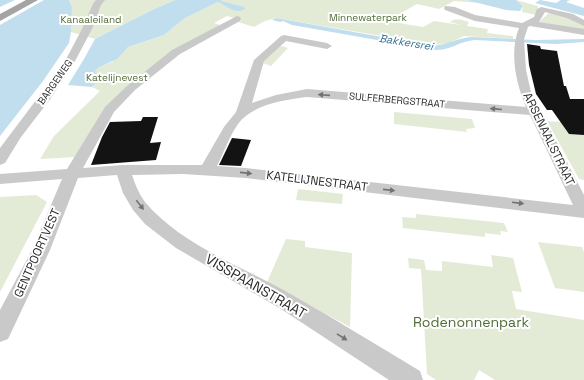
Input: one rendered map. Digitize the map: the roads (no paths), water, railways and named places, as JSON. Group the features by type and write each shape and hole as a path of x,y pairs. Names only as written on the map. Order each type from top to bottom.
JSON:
{"main road":[{"path":"0,13 26,0"},
{"path":"0,18 33,0"}],"street":[{"name":"BARGEWEG","path":"0,160 69,63 83,38 96,4 101,0"},
{"path":"448,8 463,12 470,17 475,18 584,32"},
{"path":"526,24 535,21 540,16 541,9 570,16 584,23"},
{"path":"72,174 109,110 131,88 176,52 237,19"},
{"name":"ARSENAALSTRAAT","path":"526,24 519,40 521,70 525,92 584,211"},
{"path":"207,170 234,121 243,108 259,60 284,38 327,46"},
{"name":"SULFERBERGSTRAAT","path":"243,108 307,93 535,112"},
{"name":"KATELIJNESTRAAT","path":"0,171 43,169 49,175"},
{"name":"KATELIJNESTRAAT","path":"0,179 123,170 207,170 246,173 584,211"},
{"name":"VISSPAANSTRAAT","path":"123,170 128,188 140,206 158,224 182,243 271,293 411,380"},
{"name":"GENTPOORTVEST","path":"0,332 41,250 72,174"}],"water":[{"path":"0,0 69,0 72,7 69,43 43,81 0,136"},
{"path":"175,0 222,0 221,1 244,7 245,9 241,11 234,10 218,2 185,18 164,35 128,47 117,59 98,68 95,72 101,76 101,78 92,87 68,85 95,39"},
{"path":"466,0 516,0 523,6 520,11 506,10"},
{"path":"540,0 556,3 561,0 570,0 566,2 584,8 584,16 535,3"},
{"name":"Bakkersrei","path":"276,18 432,46 463,38 474,37 535,40 584,39 584,42 556,44 475,40 464,42 445,49 434,50 292,25 283,21 280,22 272,20"}],"park label":[{"name":"Minnewaterpark","path":"368,17"},
{"name":"Kanaaleiland","path":"91,19"},
{"name":"Katelijnevest","path":"117,77"},
{"name":"Rodenonnenpark","path":"471,322"}]}
